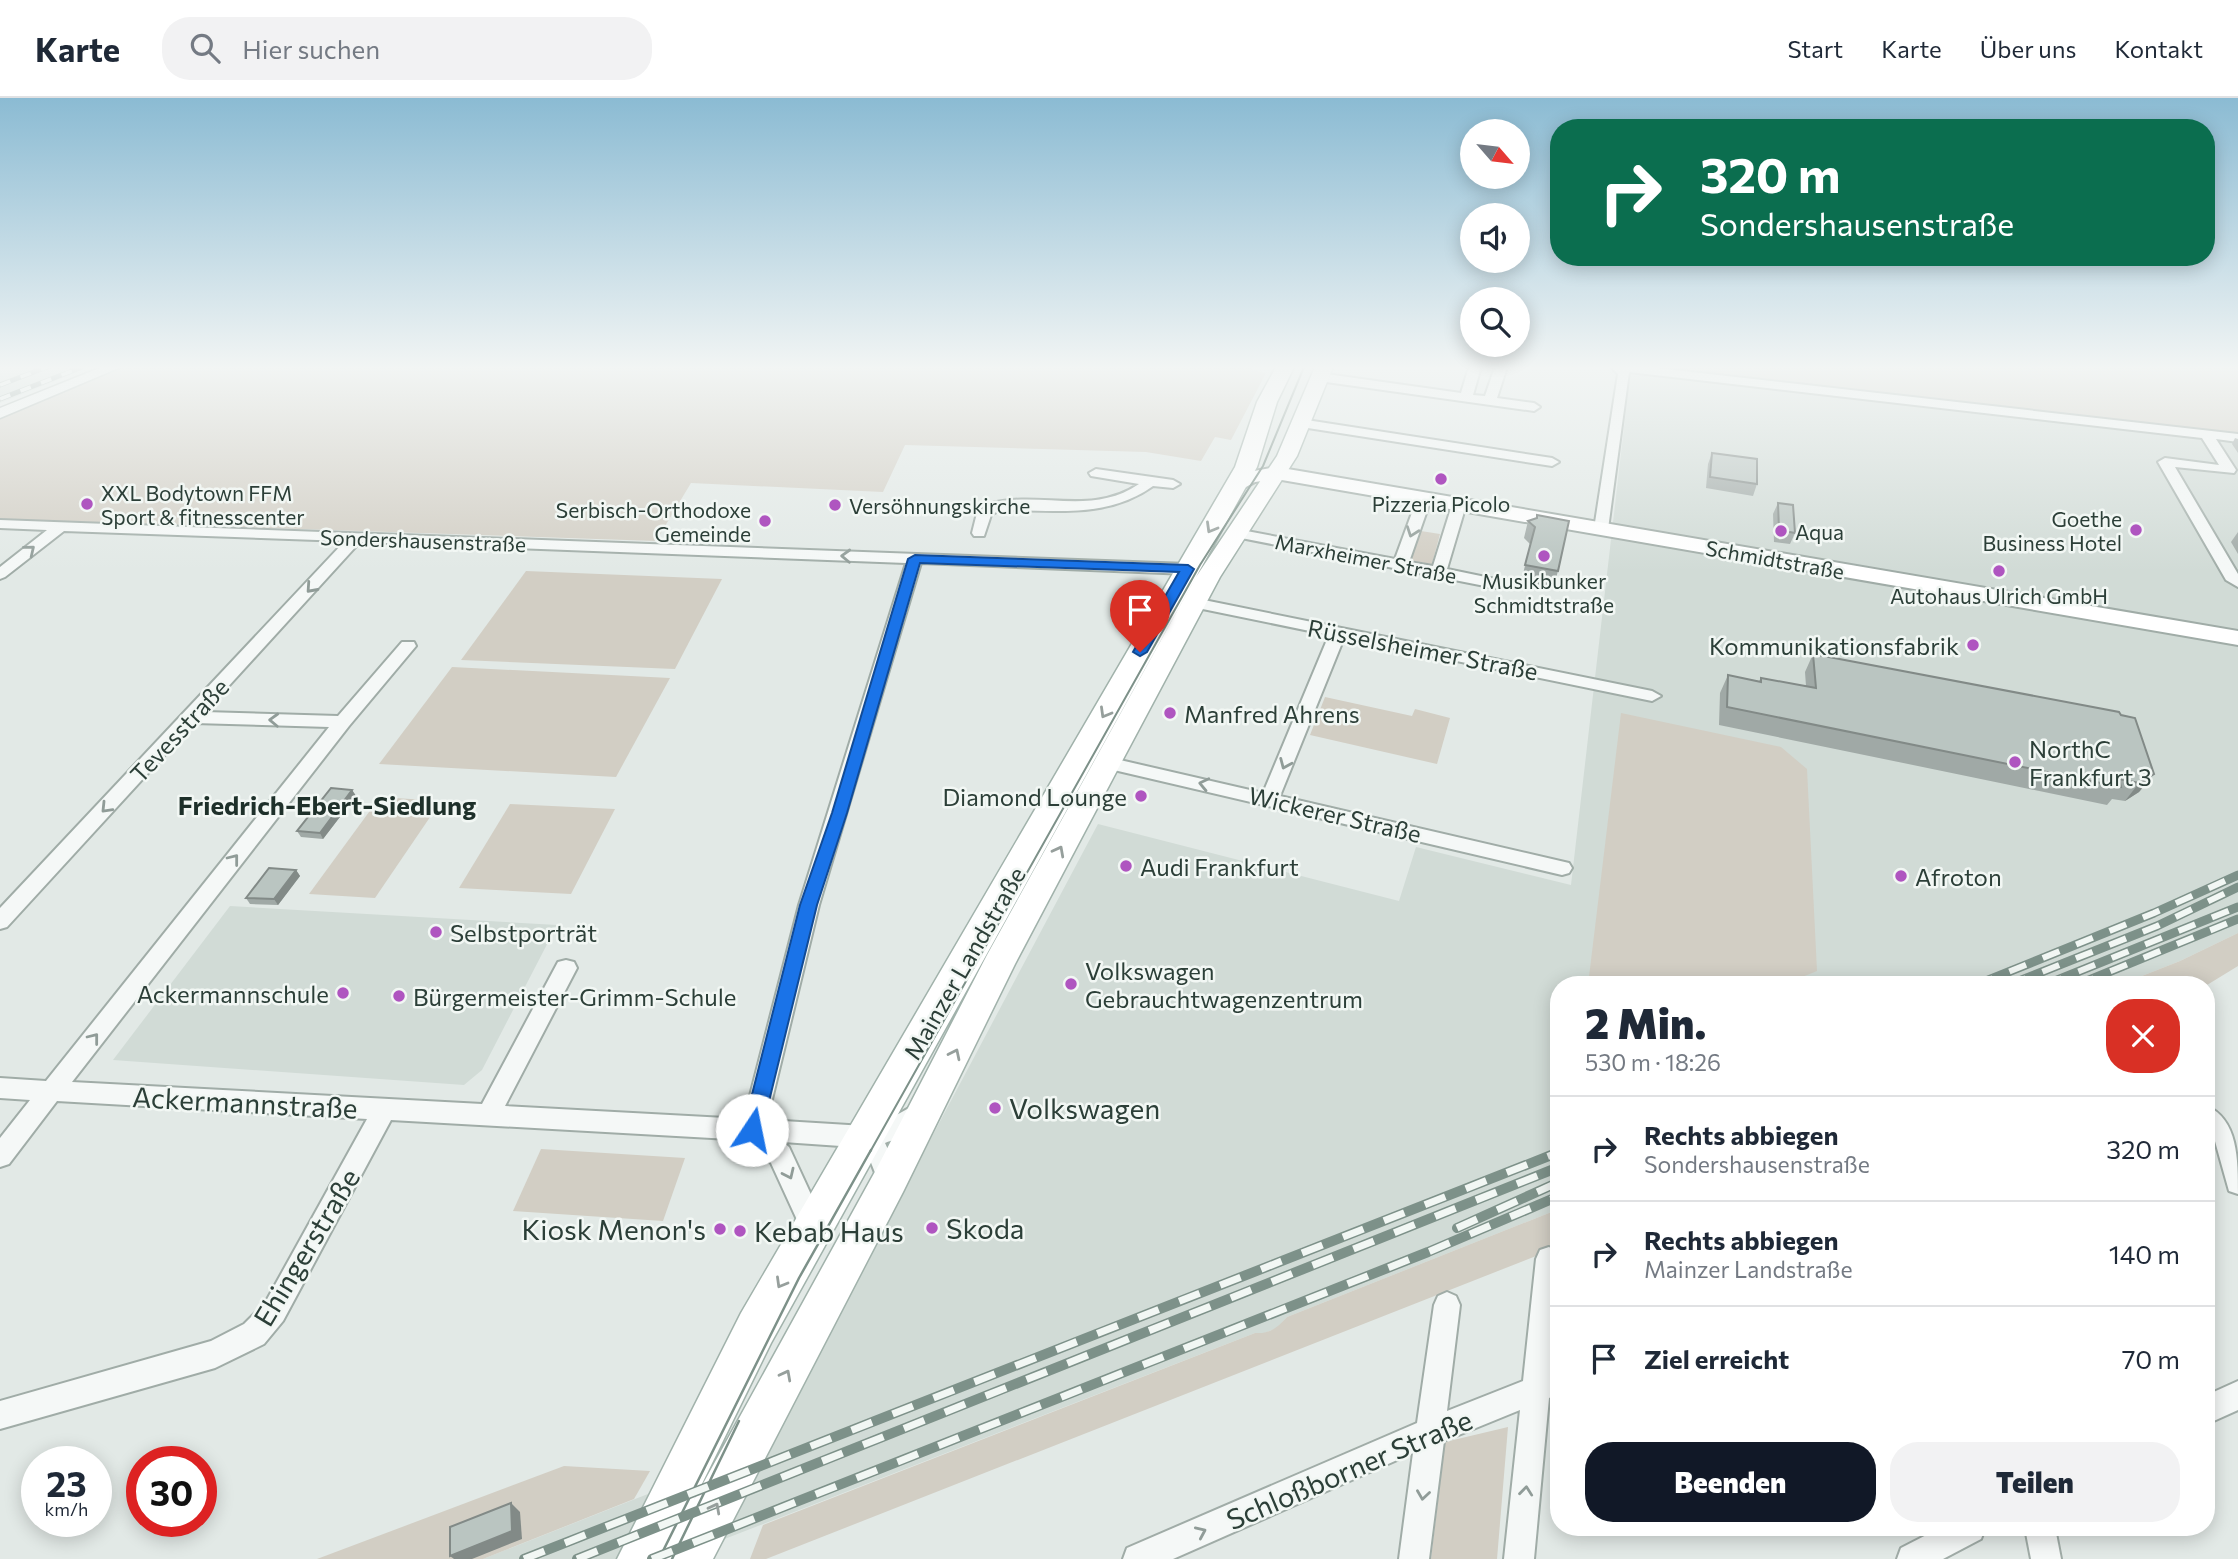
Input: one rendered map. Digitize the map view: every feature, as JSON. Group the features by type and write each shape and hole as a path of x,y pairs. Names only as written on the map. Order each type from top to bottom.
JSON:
{"main road":[{"name":"Mainzer Landstraße","path":"641,1559 681,1484 733,1372 1235,487 1257,435"},
{"name":"Mainzer Landstraße","path":"688,1559 930,1104 999,964 1107,762 1194,603 1287,456 1295,435"},
{"path":"1252,450 1263,466 1276,472"},
{"name":"Schmidtstraße","path":"1235,487 1250,477 1276,472 2238,638"},
{"name":"Schmidtstraße","path":"1261,498 1279,485 1312,479"}],"street":[{"path":"1379,435 1552,462"},
{"path":"1601,529 1616,435"},
{"path":"2206,435 2229,470 2165,462 2234,580 2238,582"},
{"path":"2208,435 2238,438"},
{"path":"1096,473 1121,475 1149,483 1173,484"},
{"path":"972,561 984,513 997,506 1104,505 1129,497 1149,483"},
{"path":"1400,565 1424,499"},
{"path":"1439,572 1460,505"},
{"name":"Sondershausenstraße","path":"0,523 1188,569"},
{"path":"0,574 61,526"},
{"name":"Marxheimer Straße","path":"1236,533 1495,583"},
{"name":"Tevesstraße","path":"0,922 357,537"},
{"path":"813,1227 780,1155 752,1130 809,905 915,559"},
{"name":"Rüsselsheimer Straße","path":"1194,603 1652,696"},
{"path":"1270,799 1314,697 1338,632"},
{"path":"0,1156 342,723 408,646"},
{"path":"191,718 342,723"},
{"name":"Wickerer Straße","path":"1107,762 1562,868"},
{"path":"489,1114 566,968"},
{"name":"Ackermannstraße","path":"0,1088 845,1135 863,1139 892,1130 930,1104"},
{"name":"Ehingerstraße","path":"0,1415 215,1354 254,1334 274,1311 385,1110"},
{"path":"2215,1122 2238,1183"},
{"path":"863,1139 879,1153 890,1180"},
{"path":"1519,1559 1548,1386 1549,1259"},
{"path":"1414,1559 1447,1305"},
{"name":"Schloßborner Straße","path":"1138,1559 1431,1432 1548,1386"},
{"path":"2215,1406 2238,1395"},
{"path":"1912,1559 1955,1536"},
{"path":"2042,1536 2046,1559"}],"shaded area":[{"path":"0,435 1234,435 1231,440 1215,437 1201,461 1146,452 905,445 883,492 691,483 656,541 0,519"},
{"path":"1623,435 2238,435 2238,933 2142,976 1550,976 1550,1213 1287,1317 1277,1328 1265,1333 1255,1333 673,1559 483,1559 767,1447 1098,824 1399,901 1416,847 1571,885"},
{"path":"1421,531 1440,534 1432,564 1411,561"},
{"path":"526,571 722,579 675,669 461,660"},
{"path":"452,667 670,678 616,777 379,764"},
{"path":"1325,697 1412,716 1415,709 1450,718 1437,764 1310,735"},
{"path":"1621,713 1781,747 1807,769 1817,971 1804,976 1589,976"},
{"path":"380,797 441,801 375,898 309,894"},
{"path":"510,804 615,809 571,894 459,888"},
{"name":"Ackermannschule","path":"230,906 557,925 482,1070 464,1085 113,1060"},
{"path":"2238,933 2238,966 2215,980 2215,976 2142,976"},
{"path":"541,1149 685,1158 663,1221 513,1211"},
{"path":"1550,1213 1550,1251 766,1559 750,1559 763,1525 1255,1333 1269,1331 1287,1317"},
{"path":"1508,1427 1497,1559 1431,1559 1445,1442"},
{"path":"564,1466 650,1471 634,1499 483,1559 317,1559"}],"building":[{"path":"1712,453 1757,459 1757,484 1710,477"},
{"path":"1778,503 1793,505 1795,533 1779,530"},
{"name":"Musikbunker Schmidtstraße","path":"1537,515 1569,521 1558,571 1525,565 1535,527 1528,521 1537,518"},
{"name":"NorthC Frankfurt 3","path":"1813,654 2119,712 2121,715 2135,718 2154,774 2139,783 2119,779 2121,787 1727,707 1728,675 1761,682 1761,678 1816,688"},
{"path":"331,788 352,790 320,833 297,831"},
{"path":"269,868 296,870 274,899 246,898"},
{"path":"511,1503 512,1531 450,1556 450,1527"}],"tram line":[{"path":"870,1152 1200,565 1263,466 1276,435"},
{"path":"659,1559 799,1278 871,1150"},
{"path":"672,1559 739,1421"}],"railway":[{"path":"1998,976 2154,913 2238,875"},
{"path":"2032,976 2157,926 2238,887"},
{"path":"2067,976 2238,907"},
{"path":"2099,976 2238,919"},
{"path":"524,1559 1550,1156"},
{"path":"577,1559 1550,1171"},
{"path":"1457,1228 1550,1186"},
{"path":"652,1559 1428,1252 1550,1200"}],"place":[{"name":"Pizzeria Picolo","path":"1441,479"},
{"name":"XXL Bodytown FFM Sport & fitnesscenter","path":"87,504"},
{"name":"Versöhnungskirche","path":"835,505"},
{"name":"Serbisch-Orthodoxe Gemeinde","path":"765,521"},
{"name":"Goethe Business Hotel","path":"2136,530"},
{"name":"Aqua","path":"1781,531"},
{"name":"Musikbunker Schmidtstraße","path":"1544,556"},
{"name":"Autohaus Ulrich GmbH","path":"1999,571"},
{"name":"Kommunikationsfabrik","path":"1973,645"},
{"name":"Manfred Ahrens","path":"1170,713"},
{"name":"NorthC Frankfurt 3","path":"2015,762"},
{"name":"Diamond Lounge","path":"1141,796"},
{"name":"Audi Frankfurt","path":"1126,866"},
{"name":"Afroton","path":"1901,876"},
{"name":"Selbstporträt","path":"436,932"},
{"name":"Volkswagen Gebrauchtwagenzentrum","path":"1071,984"},
{"name":"Ackermannschule","path":"343,993"},
{"name":"Bürgermeister-Grimm-Schule","path":"399,996"},
{"name":"Volkswagen","path":"995,1108"},
{"name":"Skoda","path":"932,1228"},
{"name":"Kiosk Menon's","path":"720,1229"},
{"name":"Kebab Haus","path":"740,1231"}],"district":[{"name":"Friedrich-Ebert-Siedlung","path":"327,804"}],"route":[{"path":"752,1130 809,905 915,559 1188,569 1140,652"}]}
